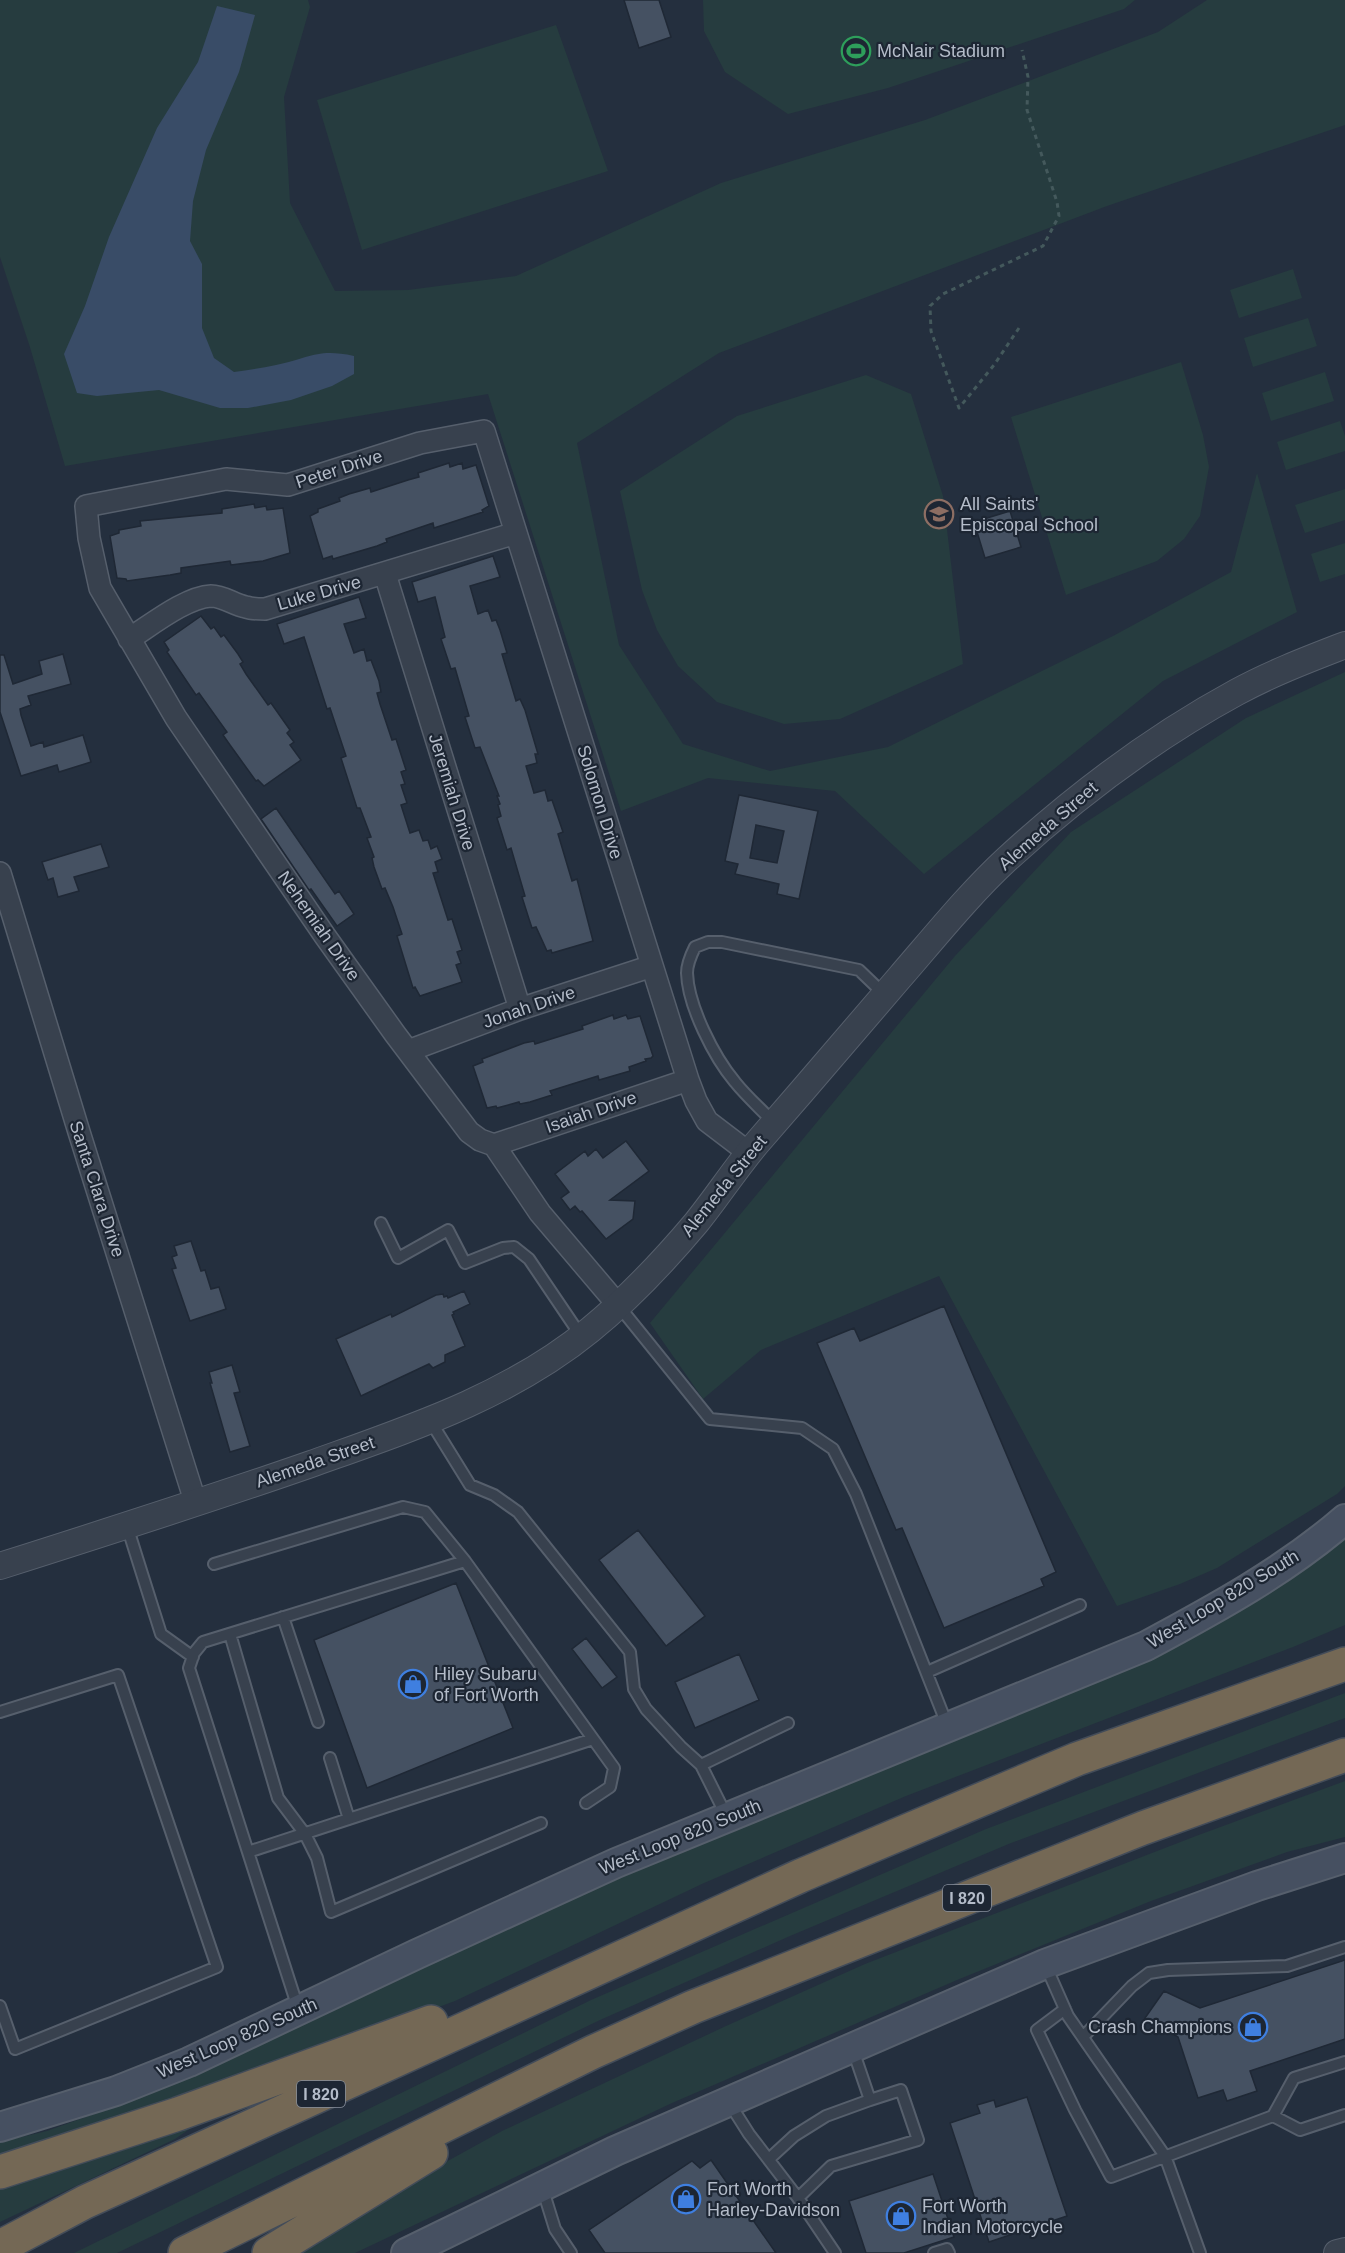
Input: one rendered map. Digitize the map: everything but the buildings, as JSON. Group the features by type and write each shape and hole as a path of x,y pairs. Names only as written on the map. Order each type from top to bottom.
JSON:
{"highway":[{"name":"I 820","path":"0,2247 85,2202 800,1876 1077,1760 1345,1664"},
{"name":"I 820","path":"184,2253 593,2052 693,2007 1121,1837 1345,1755"},
{"path":"0,2172 178,2114 645,1946"},
{"path":"269,2253 593,2052"}],"main road":[{"name":"West Loop 820 South","path":"0,2127 116,2091 189,2062 616,1863 1146,1646 1214,1609 1286,1565 1345,1520"},
{"path":"406,2253 615,2151 1045,1964 1257,1886 1345,1858"}],"street":[{"name":"Peter Drive","path":"86,506 226,479 288,485 420,443 484,431"},
{"name":"Solomon Drive","path":"484,431 688,1080 707,1121 749,1153"},
{"name":"Nehemiah Drive","path":"86,506 89,538 100,588 176,718 318,926 408,1051 469,1132 480,1140 494,1145 540,1214 618,1305"},
{"name":"Luke Drive","path":"129,639 183,605 201,598 211,596 223,598 245,607 265,609 516,534"},
{"name":"Jeremiah Drive","path":"385,574 520,1009"},
{"name":"Alemeda Street","path":"0,1566 196,1504 431,1422 540,1367 618,1305 695,1223 774,1123 935,936 1005,861 1114,770 1182,723 1241,690 1289,667 1345,645"},
{"name":"Santa Clara Drive","path":"0,873 196,1504"},
{"name":"Jonah Drive","path":"408,1051 520,1009 651,966"},
{"name":"Isaiah Drive","path":"494,1145 688,1080"},
{"path":"1337,2253 1345,2251"}],"lane":[{"path":"774,1123 735,1082 717,1056 703,1026 690,995 687,972 695,947 708,942 722,942 859,970 885,995"},
{"path":"381,1223 398,1258 448,1230 465,1263 503,1248 514,1247 529,1259 581,1336"},
{"path":"618,1305 710,1419 802,1428 833,1449 856,1494 948,1727"},
{"path":"431,1422 470,1485 494,1495 518,1512 630,1652 633,1689 646,1709 701,1766 728,1818"},
{"path":"214,1564 403,1507 425,1512 465,1561 614,1768 610,1787 586,1803"},
{"path":"127,1526 161,1634 193,1658"},
{"path":"298,2011 189,1668 203,1642 465,1561"},
{"path":"927,1672 1080,1605"},
{"path":"283,1617 318,1722"},
{"path":"230,1634 278,1798 305,1834 316,1858 331,1912 541,1823"},
{"path":"0,1712 118,1674 217,1967 15,2049 0,2006"},
{"path":"701,1766 788,1723"},
{"path":"248,1852 593,1739"},
{"path":"330,1758 349,1819"},
{"path":"1083,2037 1132,1986 1149,1973 1168,1970 1287,1966 1345,1947"},
{"path":"1045,1964 1065,2009 1165,2156 1200,2253"},
{"path":"1065,2009 1037,2030 1075,2110 1111,2177 1273,2116 1294,2078 1345,2062"},
{"path":"852,2047 870,2100"},
{"path":"769,2159 794,2136 826,2116 901,2090 918,2140 831,2166 798,2198"},
{"path":"729,2101 749,2134 798,2198 835,2253"},
{"path":"1273,2116 1299,2130 1345,2115"},
{"path":"542,2187 555,2229 571,2253"},
{"path":"933,2253 947,2248 949,2253"}],"path":[{"path":"1019,328 994,365 959,408 931,331 930,306 943,294 1042,246 1059,216 1058,202 1027,110 1028,77 1022,50"}],"green space":[{"path":"0,0 308,0 310,7 284,97 290,203 335,291 408,290 516,276 721,183 925,120 1158,32 1207,0 1345,0 1345,125 1107,206 719,353 577,443 619,645 683,744 770,771 888,747 1113,636 1231,572 1257,473 1297,612 1163,681 924,874 835,791 708,778 621,811 488,394 65,466 29,344 0,257"},
{"name":"McNair Stadium","path":"703,0 1135,0 1124,9 888,88 788,114 725,72 704,31"},
{"path":"556,25 608,171 362,250 317,100"},
{"path":"1293,269 1302,298 1239,318 1230,290"},
{"path":"1308,318 1317,346 1253,367 1244,338"},
{"path":"1181,362 1203,435 1209,467 1200,516 1184,539 1157,561 1066,595 1011,417"},
{"path":"1325,372 1334,401 1271,421 1262,393"},
{"path":"866,375 911,394 943,496 963,664 840,719 784,724 717,702 678,666 657,630 642,590 620,491 737,416"},
{"path":"1340,421 1345,436 1345,451 1286,470 1277,442"},
{"path":"1345,489 1345,520 1305,533 1295,505"},
{"path":"1345,543 1345,574 1320,582 1311,554"},
{"path":"1345,672 1345,1486 1337,1494 1217,1568 1180,1584 1117,1606 939,1276 761,1350 703,1399 650,1323 955,956 1071,832 1246,718"},
{"path":"1345,1529 1345,1625 906,1796 704,1883 455,2001 108,2128 0,2155 0,2142 47,2131 163,2089 631,1865 1045,1697"},
{"path":"1345,1693 1345,1718 1011,1843 790,1936 600,2020 117,2253 74,2253 591,2000 986,1829"},
{"path":"1345,1781 1345,1837 1287,1852 1151,1901 957,1980 672,2103 355,2253 290,2253 341,2220 502,2131 726,2026 865,1964"},
{"path":"210,2115 175,2139 0,2222 0,2185"}],"water":[{"path":"217,6 255,15 239,72 206,150 193,201 190,241 202,264 202,328 214,358 234,372 331,353 354,356 354,374 332,386 291,400 248,408 220,408 159,390 97,396 77,393 64,354 85,306 109,237 157,128 198,62"}],"place":[{"name":"McNair Stadium","path":"856,51"},
{"name":"All Saints' Episcopal School","path":"939,514"},
{"name":"Hiley Subaru of Fort Worth","path":"413,1684"},
{"name":"Crash Champions","path":"1253,2027"},
{"name":"Fort Worth Harley-Davidson","path":"686,2199"},
{"name":"Fort Worth Indian Motorcycle","path":"901,2216"}]}
